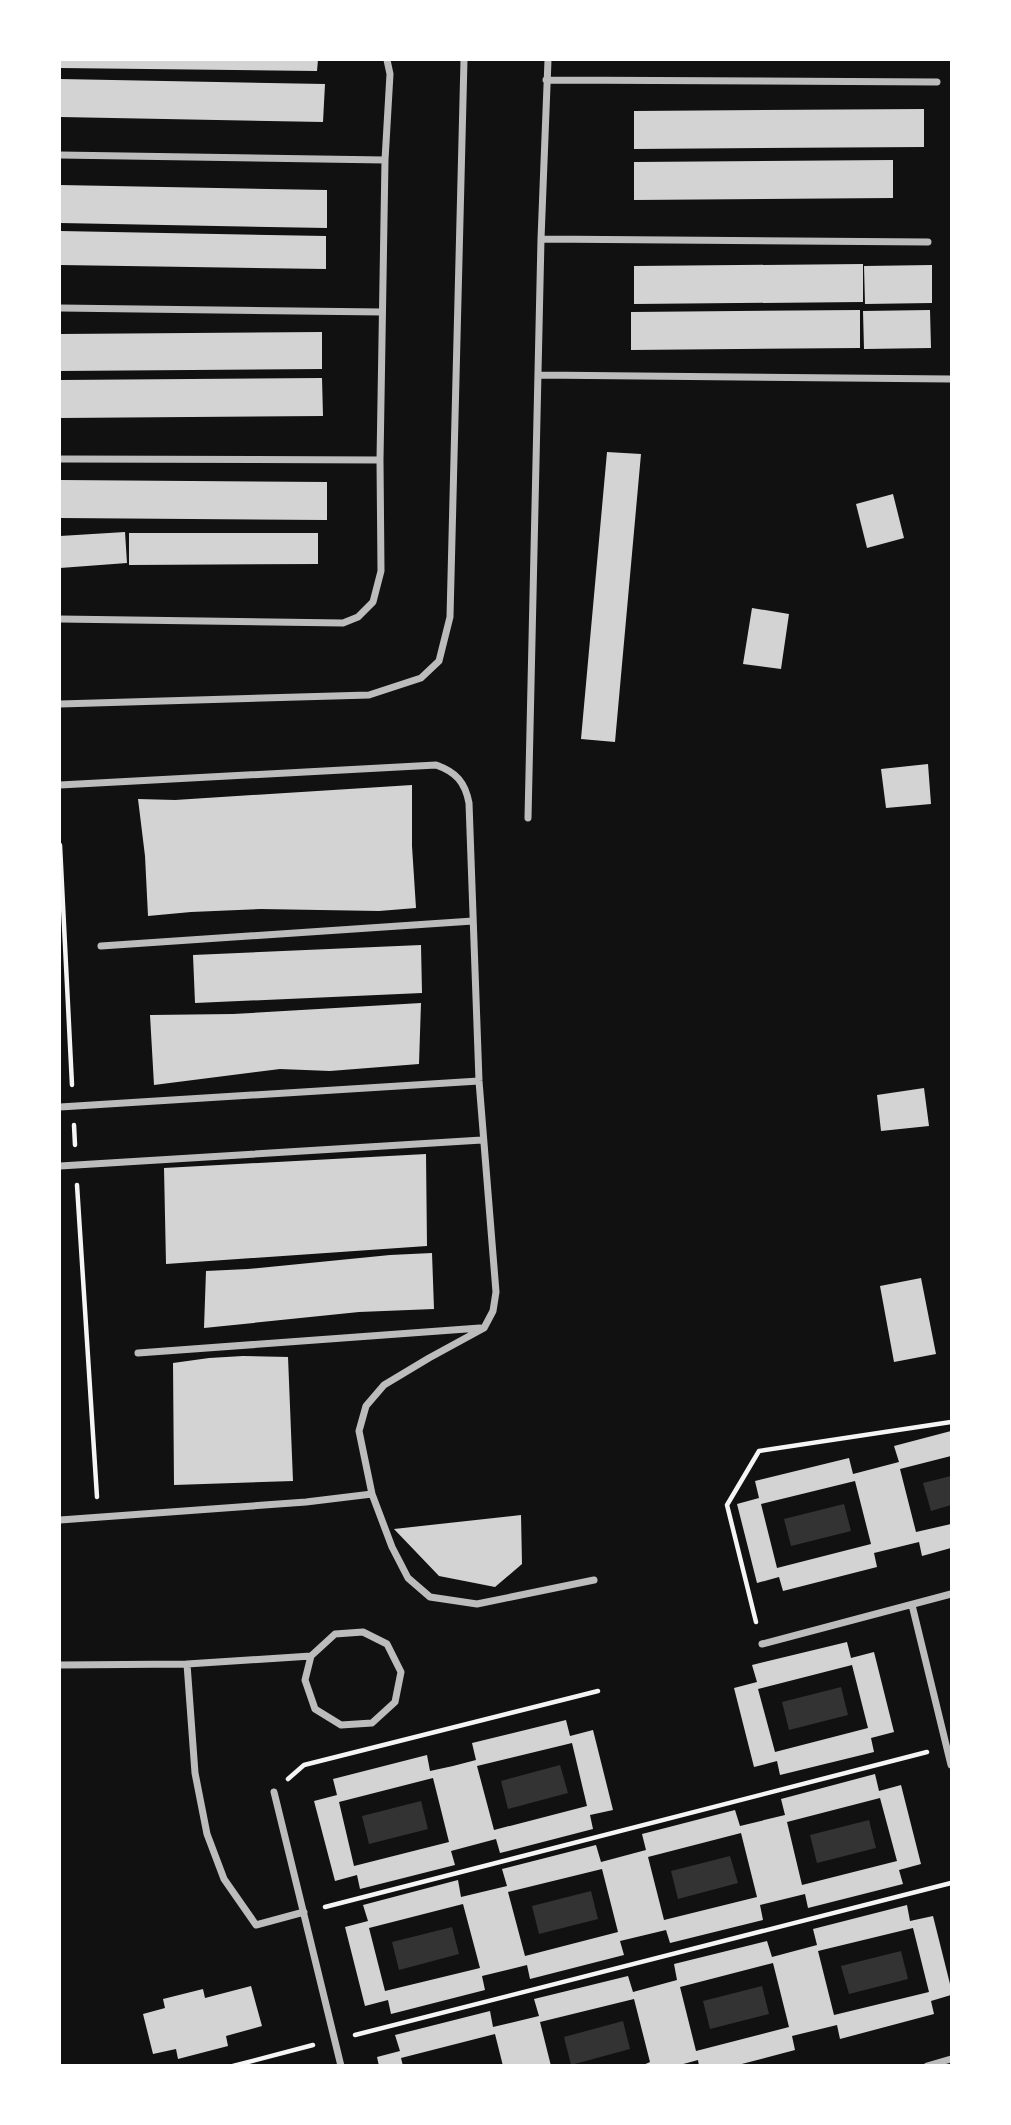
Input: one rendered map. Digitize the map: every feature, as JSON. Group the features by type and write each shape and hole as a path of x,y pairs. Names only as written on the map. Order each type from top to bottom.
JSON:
{"street":[{"path":"60,619 343,623 358,617 373,602 381,571 384,160 390,75 387,60"},
{"path":"60,704 369,695 421,678 439,661 450,617 464,60"},
{"path":"528,818 541,239 548,60"},
{"path":"546,80 937,82"},
{"path":"60,155 384,160"},
{"path":"541,239 928,242"},
{"path":"60,308 382,312"},
{"path":"539,375 951,379"},
{"path":"60,459 380,460"},
{"path":"60,785 436,765 450,769 460,778 467,790 469,803 478,1081 496,1292 493,1311 484,1328 384,1385 366,1406 359,1431 372,1494 392,1547 408,1578 430,1597 477,1604 594,1580"},
{"path":"101,946 473,921"},
{"path":"60,1107 478,1081"},
{"path":"60,1166 482,1140"},
{"path":"138,1353 484,1328"},
{"path":"60,1520 306,1502 372,1494"},
{"path":"762,1644 951,1594"},
{"path":"912,1605 951,1765"},
{"path":"60,1665 187,1664 311,1656 335,1634 363,1632 387,1644 401,1672 395,1702 372,1723 341,1725 315,1709 305,1680 311,1656"},
{"path":"187,1664 195,1773 208,1834 224,1879 256,1924 304,1912"},
{"path":"274,1793 341,2066"},
{"path":"927,2066 951,2059"}],"path":[{"path":"762,1644 727,1506 759,1451 951,1422"},
{"path":"274,1793 304,1765 598,1691"},
{"path":"304,1912 947,1747"},
{"path":"233,2066 951,1883"}],"shaded area":[{"path":"951,1476 951,1505 931,1511 923,1483"},
{"path":"844,1504 851,1531 791,1546 784,1519"},
{"path":"841,1687 848,1715 789,1730 782,1702"},
{"path":"560,1765 568,1793 508,1809 501,1781"},
{"path":"421,1801 428,1829 369,1844 362,1816"},
{"path":"869,1820 876,1848 817,1863 810,1835"},
{"path":"730,1856 738,1883 678,1899 671,1871"},
{"path":"591,1891 598,1919 539,1934 532,1906"},
{"path":"452,1927 459,1954 399,1970 392,1942"},
{"path":"901,1951 908,1979 849,1994 841,1966"},
{"path":"762,1986 769,2014 710,2029 703,2001"},
{"path":"623,2021 630,2049 571,2065 564,2037"}],"building":[{"path":"60,60 318,60 317,71 60,68"},
{"path":"60,79 325,84 323,122 60,117"},
{"path":"924,109 924,147 634,149 634,111"},
{"path":"893,160 893,198 634,200 634,162"},
{"path":"60,185 327,190 327,228 60,223"},
{"path":"60,231 326,236 326,269 60,265"},
{"path":"863,264 863,302 634,304 634,266"},
{"path":"932,265 932,303 865,304 864,266"},
{"path":"860,310 860,348 631,350 631,312"},
{"path":"930,310 931,348 864,349 863,311"},
{"path":"322,332 322,369 60,371 60,334"},
{"path":"322,378 323,416 60,418 60,380"},
{"path":"607,452 641,454 615,742 581,739"},
{"path":"60,480 327,482 327,520 60,518"},
{"path":"893,494 904,538 867,548 856,504"},
{"path":"125,532 127,563 60,568 60,536"},
{"path":"129,533 318,533 318,564 129,565"},
{"path":"752,608 789,614 781,669 743,664"},
{"path":"928,764 931,804 886,808 881,769"},
{"path":"412,785 416,908 379,911 261,909 148,916 145,856 138,799 175,800"},
{"path":"421,945 422,993 195,1003 193,955"},
{"path":"421,1003 419,1064 330,1071 280,1069 154,1085 150,1015 233,1014"},
{"path":"924,1088 929,1126 881,1131 877,1095"},
{"path":"426,1154 427,1246 166,1264 164,1168"},
{"path":"432,1253 434,1309 359,1312 204,1328 206,1271"},
{"path":"921,1278 936,1354 894,1362 880,1286"},
{"path":"243,1356 288,1357 293,1481 174,1485 173,1363"},
{"path":"951,1431 951,1456 900,1469 916,1532 951,1524 951,1548 922,1556 919,1542 874,1553 877,1567 783,1591 779,1577 757,1583 737,1504 759,1498 755,1481 849,1458 853,1474 899,1462 894,1446","holes":["855,1481 871,1544 777,1568 761,1504"]},
{"path":"521,1515 522,1564 495,1587 439,1576 394,1529"},
{"path":"847,1642 851,1658 874,1652 894,1732 871,1738 874,1752 780,1775 777,1761 754,1767 734,1688 757,1682 752,1665","holes":["852,1665 868,1728 775,1752 758,1689"]},
{"path":"566,1720 570,1736 593,1730 613,1810 590,1815 593,1829 500,1853 496,1839 451,1851 455,1865 360,1889 357,1875 335,1881 314,1801 337,1795 333,1779 427,1755 430,1771 453,1766 476,1760 472,1743","holes":["572,1743 587,1806 494,1830 477,1766","433,1778 449,1842 354,1866 339,1802"]},
{"path":"875,1774 879,1791 901,1785 921,1864 899,1870 903,1884 808,1908 805,1894 760,1905 763,1920 670,1943 666,1930 620,1941 624,1955 530,1979 527,1965 482,1976 485,1990 391,2014 388,2000 365,2006 345,1927 368,1921 363,1905 458,1880 461,1897 507,1886 502,1869 596,1845 601,1862 646,1850 642,1834 735,1810 740,1826 785,1815 781,1799","holes":["880,1798 897,1861 802,1885 787,1822","741,1833 757,1897 664,1920 648,1857","602,1869 618,1932 525,1956 508,1892","463,1904 480,1968 385,1991 369,1928"]},
{"path":"907,1905 910,1921 933,1916 951,1995 931,2001 934,2014 840,2039 837,2025 792,2036 795,2050 734,2066 699,2066 698,2060 676,2066 641,2066 650,2062 634,1999 540,2022 551,2066 503,2066 495,2034 401,2058 403,2066 379,2066 377,2057 400,2051 395,2035 490,2011 493,2027 539,2016 534,1999 628,1976 633,1992 677,1980 674,1964 767,1941 772,1957 817,1945 813,1929","holes":["913,1928 929,1992 834,2015 818,1951","773,1963 789,2027 696,2051 680,1987"]},
{"path":"251,1986 262,2026 226,2036 228,2046 178,2059 176,2049 153,2054 143,2014 165,2008 163,1999 203,1989 205,1998"}]}
